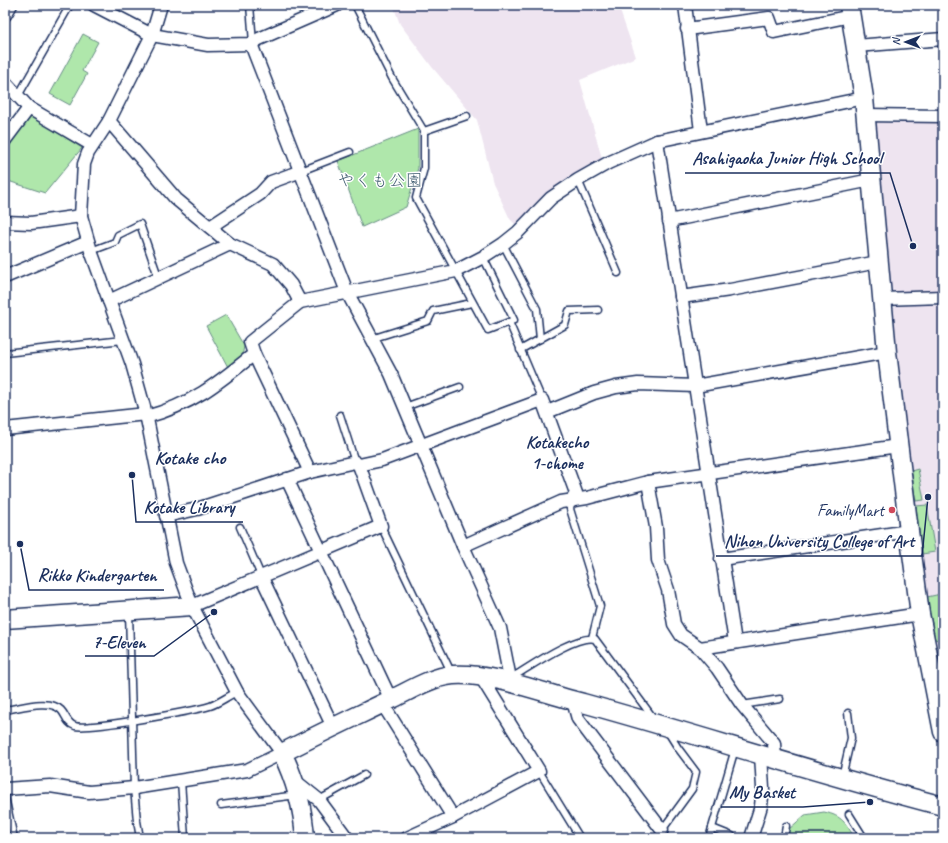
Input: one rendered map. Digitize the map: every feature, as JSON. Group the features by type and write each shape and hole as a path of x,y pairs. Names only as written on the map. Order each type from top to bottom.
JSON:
{"street":[{"path":"5,15 11,5"},
{"path":"94,5 152,35 208,45 252,43 337,5"},
{"path":"161,5 152,35 109,121 92,145 84,164 81,216 123,340 146,415 176,563 192,606 237,692 282,753 296,788 303,813 305,838"},
{"path":"685,5 701,131"},
{"path":"687,29 769,18 774,32 850,10 864,107 887,352 908,531 920,614 943,732"},
{"path":"856,46 943,39"},
{"path":"252,43 347,292 390,374 463,546 500,628 511,684"},
{"path":"5,82 28,108 92,145"},
{"path":"310,472 254,354 250,342 300,302 456,271 483,257 503,244 518,232 551,198 578,180 608,163 657,141 701,131 864,107 943,116"},
{"path":"5,140 28,108"},
{"path":"109,121 176,199 230,244 273,264 291,285 300,302"},
{"path":"657,141 735,642"},
{"path":"210,228 260,194 271,182 301,171"},
{"path":"669,221 871,180"},
{"path":"5,222 31,223 81,216"},
{"path":"109,301 159,279 230,244"},
{"path":"5,276 90,246"},
{"path":"681,297 730,290 878,262"},
{"path":"882,299 943,297"},
{"path":"547,412 594,393 616,387 638,384 695,386 887,352"},
{"path":"5,429 146,415 172,410 210,390 254,354"},
{"path":"166,516 197,509 310,472 382,460 542,400 576,493 572,501"},
{"path":"463,546 561,502 572,501 648,482 898,446"},
{"path":"5,619 192,606 321,553 381,526 357,464"},
{"path":"287,480 387,702 453,817"},
{"path":"648,482 656,527 658,560 668,590 674,624 681,635 700,648 717,668 742,705 774,743 768,757 760,806 751,838"},
{"path":"721,559 908,531"},
{"path":"262,578 333,727"},
{"path":"700,648 920,614"},
{"path":"5,789 50,786 89,792 134,788 247,770 427,682 452,675 481,677 511,684 661,724 768,757 943,806"},
{"path":"408,838 453,817 539,771 481,677"},
{"path":"573,701 578,719 660,836"},
{"path":"296,788 318,800 347,838"}],"lane":[{"path":"18,96 70,5"},
{"path":"250,5 252,43"},
{"path":"355,5 392,78 424,131 424,168 416,198 488,330 514,320 483,257"},
{"path":"424,131 467,116"},
{"path":"301,171 350,152"},
{"path":"578,180 618,273"},
{"path":"90,246 115,242 118,235 140,224 159,279"},
{"path":"503,244 537,309 540,339"},
{"path":"371,339 428,321 433,311 472,303"},
{"path":"520,350 566,324 570,311 598,310"},
{"path":"509,322 542,400"},
{"path":"5,353 123,340"},
{"path":"405,408 460,387"},
{"path":"340,415 357,464"},
{"path":"572,501 570,509 600,606 592,638"},
{"path":"381,526 452,675"},
{"path":"240,527 262,578"},
{"path":"129,611 134,788 140,838"},
{"path":"511,684 516,675 553,652 588,637 595,639 696,772 692,788 660,836"},
{"path":"5,710 45,704 62,710 69,723 75,727 118,724 132,720 210,706 237,692"},
{"path":"742,705 780,700"},
{"path":"841,778 851,738 848,713"},
{"path":"709,838 736,747"},
{"path":"539,771 578,837"},
{"path":"318,800 364,775"},
{"path":"181,781 185,838"},
{"path":"221,805 296,788"},
{"path":"5,797 14,838"},
{"path":"849,814 864,838"},
{"path":"784,838 786,826"},
{"path":"712,828 732,836"}],"shaded area":[{"path":"393,5 618,5 636,57 580,80 603,162 549,193 516,225 510,219 493,183 477,120 432,67 400,24"},
{"path":"876,119 943,119 943,293 888,293 872,122"},
{"path":"943,304 943,683 926,589 910,468 893,309 897,305"}],"green space":[{"path":"83,34 98,42 82,71 87,74 70,105 50,94"},
{"path":"30,115 82,148 45,193 5,180 5,149"},
{"name":"やくも公園","path":"418,129 418,168 406,207 362,227 338,161"},
{"path":"226,315 244,346 242,357 229,369 206,326"},
{"path":"918,469 924,500 916,501 911,471"},
{"path":"927,505 935,552 922,554 916,506"},
{"path":"941,594 943,642 935,639 927,597"},
{"path":"824,812 840,818 855,838 787,838 788,830 805,815"}],"place":[{"name":"Asahigaoka Junior High School","path":"913,246"},
{"name":"Kotake Library","path":"132,475"},
{"name":"Nihon University College of Art","path":"928,497"},
{"name":"FamilyMart","path":"892,510"},
{"name":"Rikko Kindergarten","path":"20,544"},
{"name":"7-Eleven","path":"214,612"},
{"name":"My Basket","path":"870,802"}],"district":[{"name":"Kotakecho 1-chome","path":"557,452"},
{"name":"Kotake cho","path":"190,457"}]}
